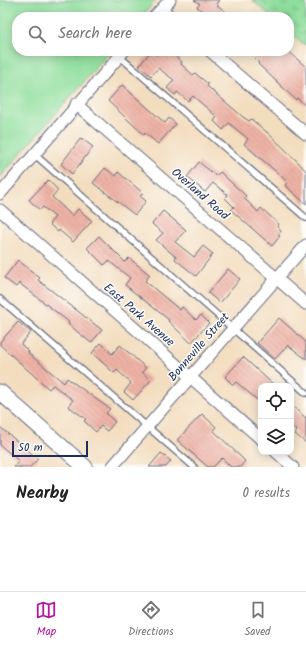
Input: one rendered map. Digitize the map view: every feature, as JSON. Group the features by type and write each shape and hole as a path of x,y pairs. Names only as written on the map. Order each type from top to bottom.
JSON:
{"street":[{"path":"159,12 170,0"},
{"path":"0,194 76,104 120,56"},
{"path":"216,56 306,134"},
{"name":"Overland Road","path":"76,104 306,304"},
{"name":"East Park Avenue","path":"0,210 258,436"},
{"name":"Bonneville Street","path":"112,467 147,425 306,245"},
{"path":"0,392 85,467"},
{"path":"280,455 294,467"}],"lane":[{"path":"124,56 306,218"},
{"path":"34,154 306,393"},
{"path":"0,299 194,467"}],"green space":[{"path":"0,0 156,0 145,12 12,12 12,56 107,56 0,177"},
{"path":"252,0 306,0 305,45 294,36 294,12 266,12"}],"building":[{"path":"194,0 219,0 216,4 226,12 204,12 197,7 200,4"},
{"path":"147,56 175,56 193,75 195,73 208,84 207,86 243,117 249,121 251,119 269,134 306,171 306,204 285,185 288,182 244,144 248,139 229,123 223,130 214,121 217,117 193,96 188,101 177,92 175,95 167,88 174,80 158,68 151,76 139,66"},
{"path":"252,56 294,56 306,67 306,106 297,98 296,100 258,64 259,63"},
{"path":"122,85 165,123 169,118 176,124 158,144 145,133 144,135 108,101"},
{"path":"81,138 93,147 72,174 61,164"},
{"path":"199,162 216,176 220,172 246,196 244,198 258,212 261,208 279,224 277,227 281,231 278,235 280,236 272,246 231,210 234,207 225,198 228,195 213,183 205,192 187,177"},
{"path":"105,168 116,176 118,172 143,193 140,196 146,201 135,215 93,183"},
{"path":"48,180 58,190 52,197 72,216 78,209 92,221 73,242 49,224 55,217 43,207 40,210 29,200"},
{"path":"163,211 186,230 175,242 194,257 203,246 213,254 196,276 175,259 176,257 156,240 163,233 152,224"},
{"path":"99,236 125,262 129,258 150,275 145,281 180,310 182,307 196,320 201,315 209,323 191,343 168,321 169,320 125,285 130,278 109,261 104,265 87,248"},
{"path":"18,260 40,278 38,280 102,330 91,343 68,324 69,322 19,283 16,287 4,278"},
{"path":"228,269 240,279 220,303 208,293"},
{"path":"279,318 306,342 306,359 288,345 275,359 257,343"},
{"path":"18,322 31,332 21,344 29,352 28,353 64,383 67,378 110,409 106,413 115,422 107,431 101,426 96,432 84,421 86,419 68,406 73,400 53,385 49,389 0,345 0,342"},
{"path":"101,343 112,354 120,345 146,368 142,372 151,380 133,400 124,392 131,383 117,370 114,373 92,353"},
{"path":"243,357 272,383 258,383 258,400 236,382 233,385 225,377"},
{"path":"294,408 306,418 306,443 295,434 297,431 294,428"},
{"path":"202,414 216,427 213,430 245,461 240,467 231,467 222,458 213,467 208,467 177,440"},
{"path":"0,427 38,459 30,467 14,467 19,461 0,445"},
{"path":"161,453 171,461 166,467 149,467"}]}
